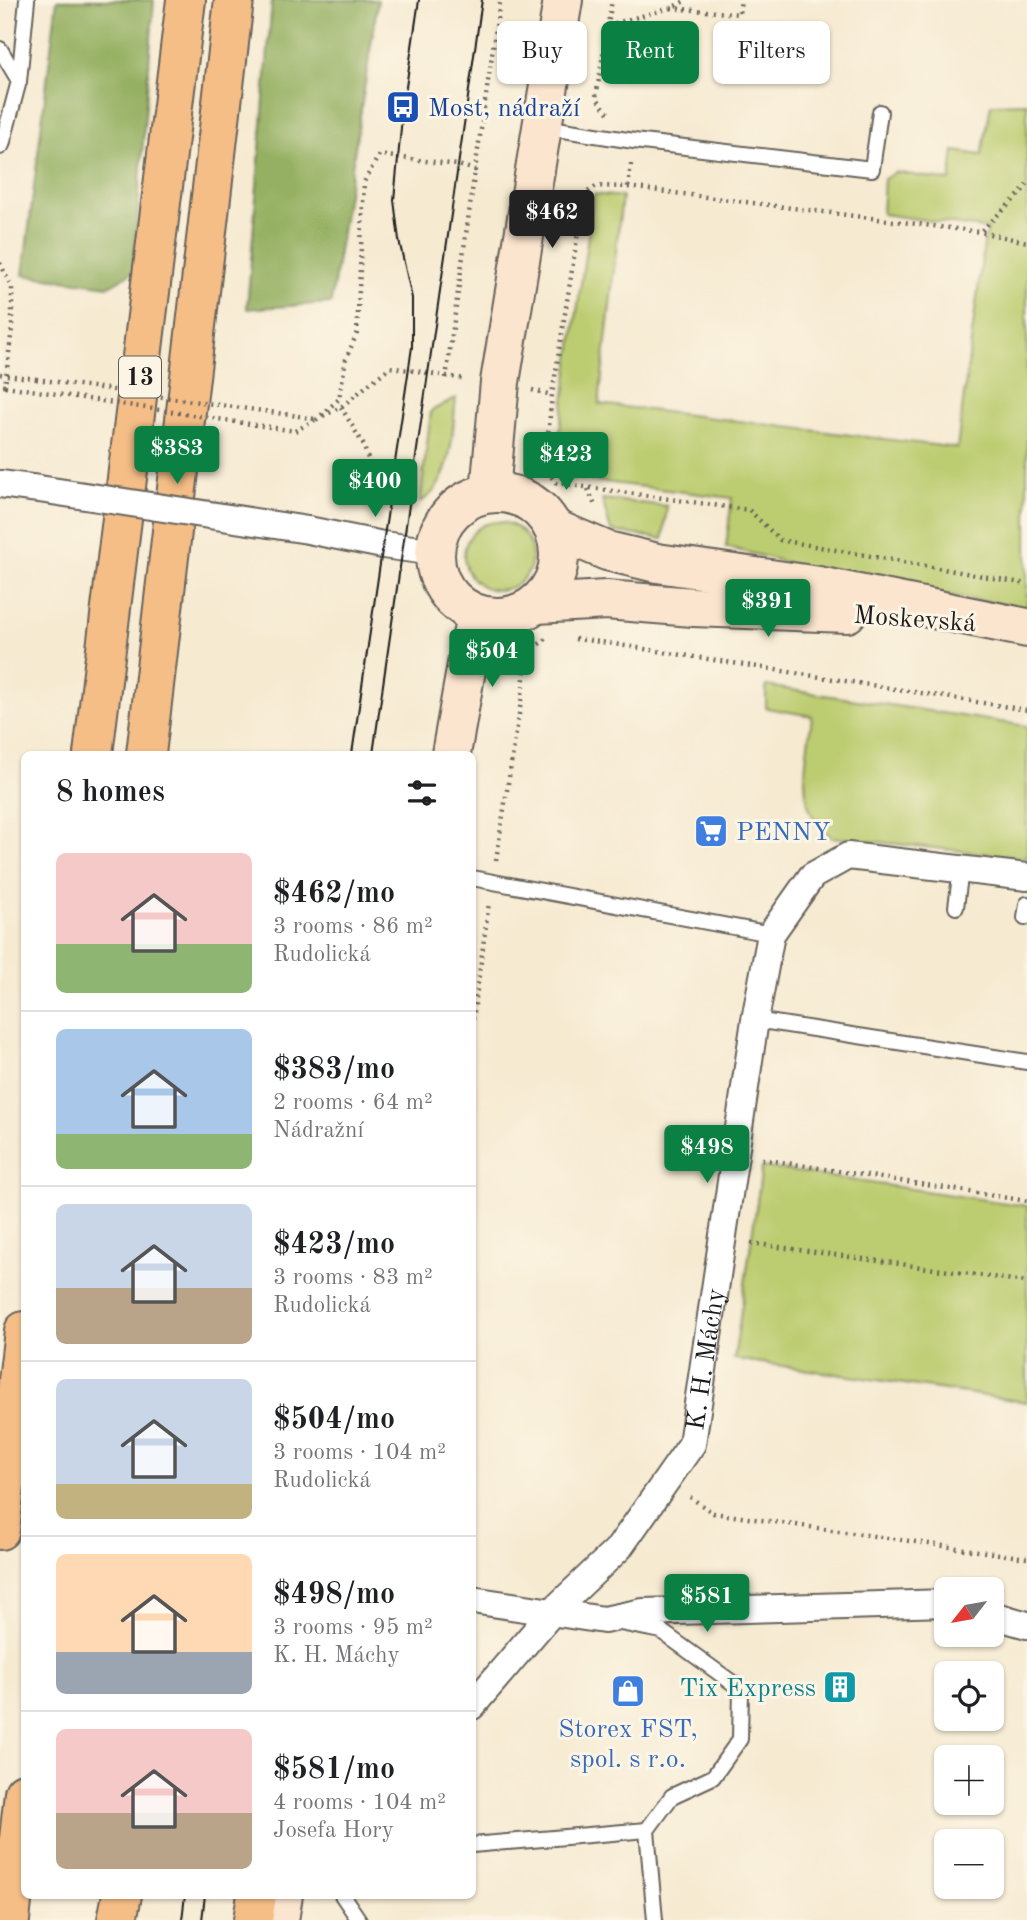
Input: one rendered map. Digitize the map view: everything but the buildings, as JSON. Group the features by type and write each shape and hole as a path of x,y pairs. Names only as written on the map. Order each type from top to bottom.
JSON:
{"highway":[{"name":"13","path":"93,751 186,0"},
{"name":"13","path":"146,751 234,0"},
{"path":"0,1530 21,1356"},
{"path":"10,1920 21,1820"},
{"path":"117,1920 121,1899"},
{"path":"253,1920 256,1899"}],"street":[{"path":"490,492 500,382 563,0"},
{"path":"0,484 308,530 435,552"},
{"path":"490,492 509,493 528,500 544,512 555,529 560,548 559,568 543,621 519,614 497,618 476,614 459,605 445,590 437,572 435,552 438,535 446,519 458,506 473,497 490,492"},
{"name":"Moskevská","path":"555,529 607,551 657,563 819,586 1013,626"},
{"name":"Moskevská","path":"543,621 606,600 693,607 807,610 1013,626"},
{"path":"452,751 476,614"},
{"name":"K. H. Máchy","path":"476,1701 554,1611 619,1548 692,1444 755,1020 771,934 811,876 848,856 1027,877"},
{"path":"476,1601 604,1620 643,1612 934,1603"},
{"path":"1004,1618 1027,1625"},
{"path":"279,1920 282,1899"}],"lane":[{"path":"0,147 19,81 27,0"},
{"path":"0,49 19,81"},
{"path":"542,127 634,141 872,169 880,112"},
{"path":"956,907 961,869"},
{"path":"476,879 771,934"},
{"path":"755,1020 1027,1062"},
{"path":"604,1620 662,1631 741,1689 740,1739 713,1777 672,1796 647,1830 655,1920"},
{"path":"476,1846 647,1830"},
{"path":"349,1899 359,1920"}],"path":[{"path":"446,378 500,0"},
{"path":"608,21 612,0"},
{"path":"620,21 671,8 687,0"},
{"path":"671,8 739,14 741,0"},
{"path":"601,67 596,97 609,114"},
{"path":"316,420 340,399 346,359 357,333 364,182 379,155 458,165 475,170"},
{"path":"628,187 631,164"},
{"path":"980,232 1027,184"},
{"path":"1027,242 980,232 628,187 596,186 584,195 552,395 545,468 556,483 749,510 780,540 1027,584"},
{"path":"0,263 12,288 12,328 7,374 3,386 295,431 341,407 390,367 416,372"},
{"path":"0,374 316,420"},
{"path":"341,407 363,444 376,482 371,543"},
{"path":"522,695 527,653 543,621"},
{"path":"562,638 1027,710"},
{"path":"736,1155 1027,1201"},
{"path":"723,1239 1027,1282"},
{"path":"666,1481 713,1513 1027,1558"}],"green space":[{"path":"57,0 154,0 133,272 109,286 23,275"},
{"path":"272,0 378,0 331,303 247,309"},
{"path":"1027,103 1027,608 871,584 726,547 732,498 564,477 558,467 557,449 594,194 622,197 599,404 957,448 988,229 882,214 884,179 896,172 950,181 954,151 982,155 991,104"},
{"path":"456,398 452,441 445,470 431,494 420,502 431,411"},
{"path":"602,499 667,506 663,539 611,531"},
{"path":"498,522 511,524 522,532 530,543 530,569 522,580 511,588 498,590 485,588 474,580 466,569 464,556 466,543 474,532 485,524"},
{"path":"766,686 1027,726 1027,858 831,837 815,821 806,796 805,769 812,716 766,708"},
{"path":"762,1167 1027,1206 1027,1402 734,1359"}],"tram line":[{"path":"352,751 412,347 412,298 399,240 394,200 403,107 419,0"},
{"path":"373,751 482,0"},
{"path":"182,1920 185,1899"},
{"path":"202,1920 205,1899"}],"place":[{"name":"Most, nádraží","path":"403,107"},
{"name":"PENNY","path":"711,831"},
{"name":"Tix Express","path":"840,1687"},
{"name":"Storex FST, spol. s r.o.","path":"628,1691"}]}
